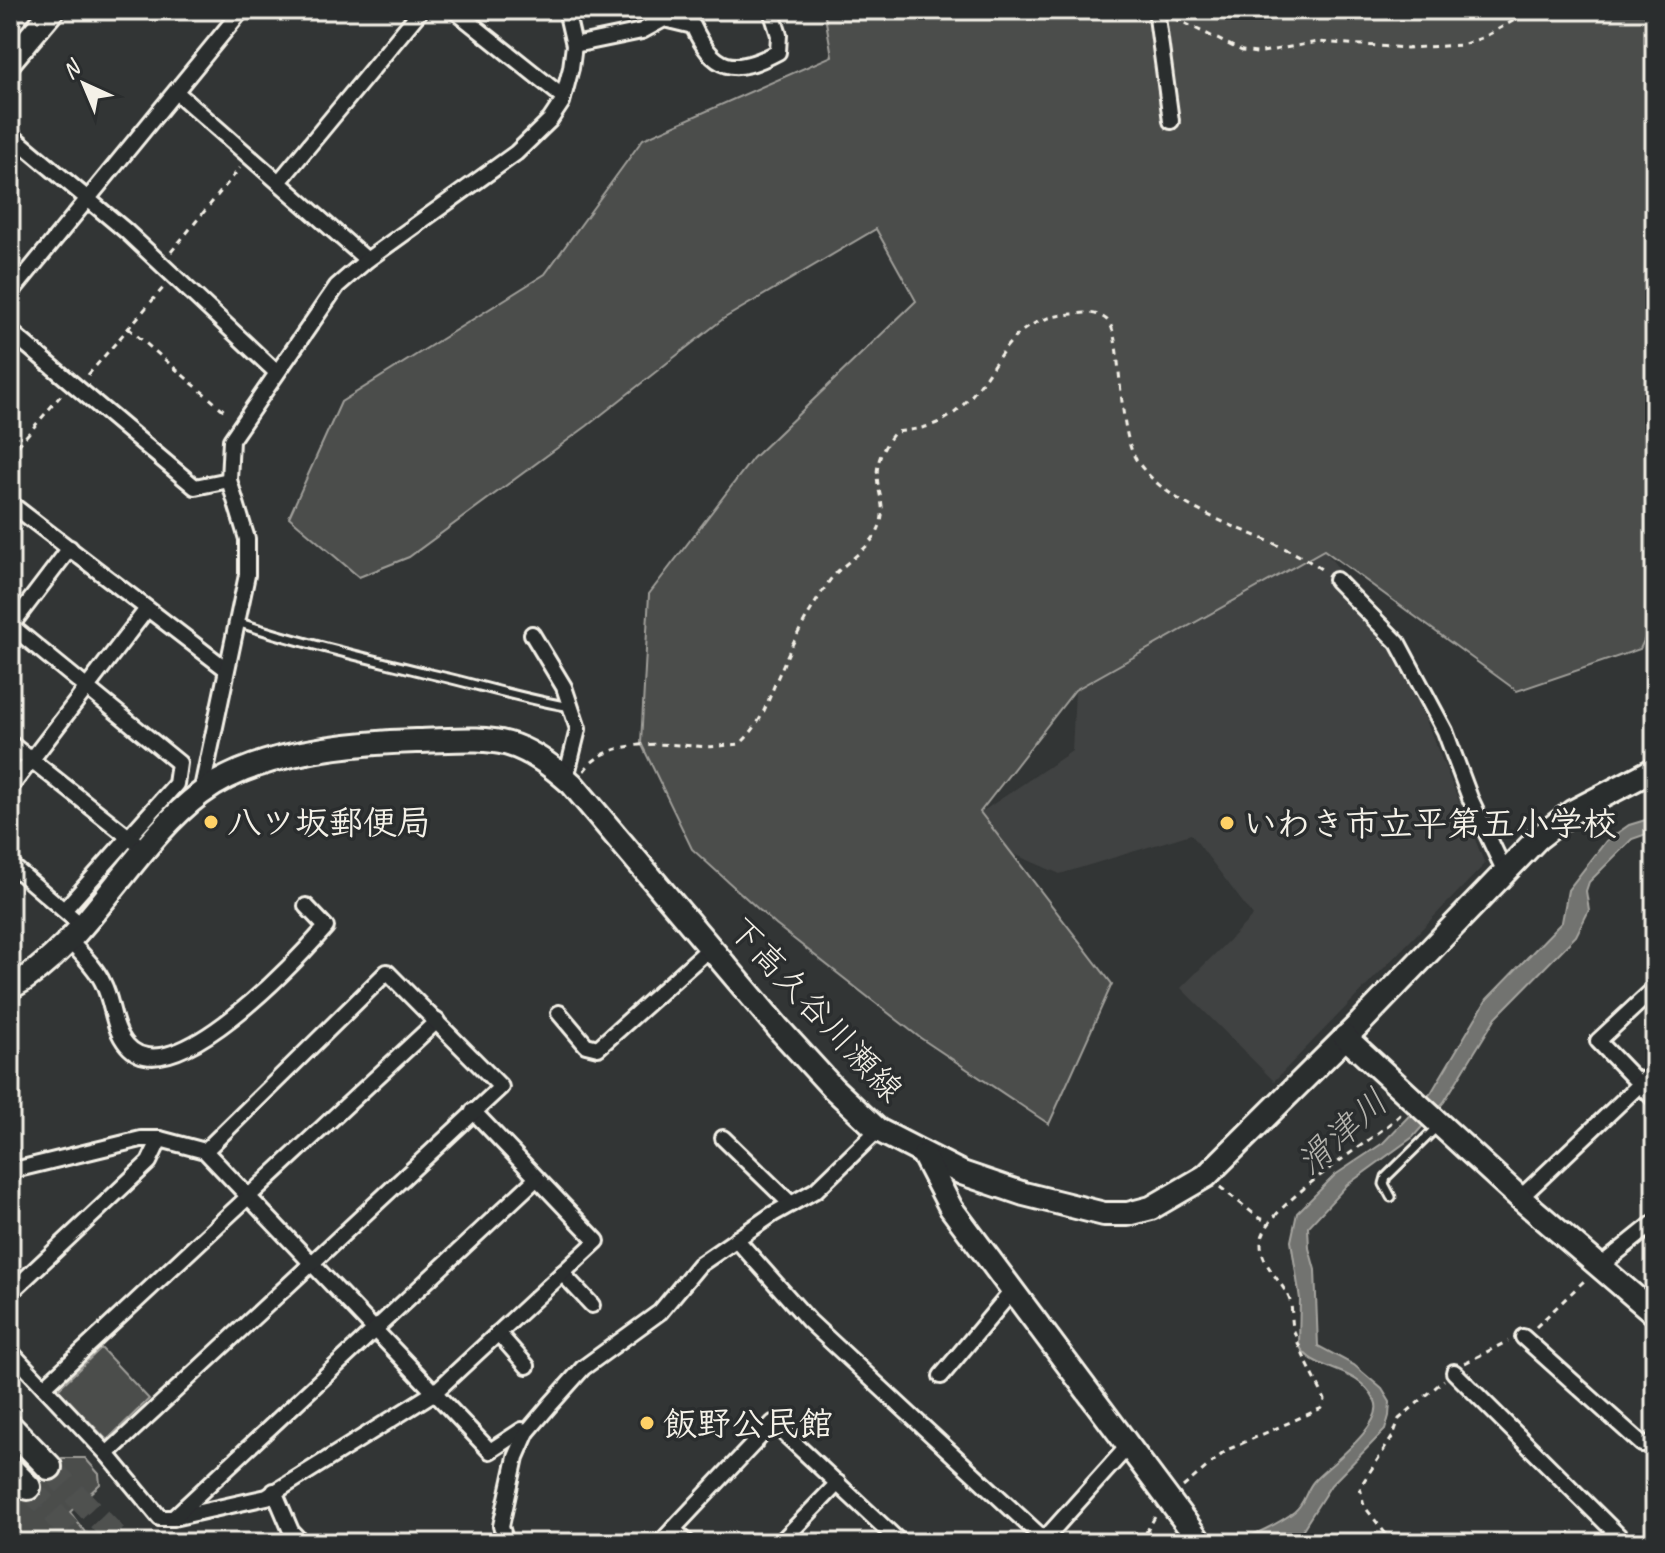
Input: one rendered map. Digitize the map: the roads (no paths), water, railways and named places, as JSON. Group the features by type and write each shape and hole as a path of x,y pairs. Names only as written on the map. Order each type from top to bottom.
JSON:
{"main road":[{"path":"10,61 53,10"},
{"name":"下高久谷川瀬線","path":"10,988 76,933 137,843 201,793 268,763 363,743 513,742 549,761 574,780 711,947 832,1087 878,1130 924,1156 1024,1194 1104,1214 1128,1214 1151,1208 1206,1176 1345,1037 1504,870 1572,812 1655,769"},
{"path":"1345,1037 1520,1198 1655,1314"},
{"path":"924,1156 951,1208 1201,1543"},
{"path":"10,1427 49,1467"},
{"path":"10,1469 28,1487"}],"street":[{"path":"10,294 242,10"},
{"path":"279,182 338,115 421,10"},
{"path":"454,10 563,97"},
{"path":"201,793 247,575 247,539 229,480 231,440 337,286 367,260 516,153 550,120 563,97 574,45 566,10"},
{"path":"574,45 642,31 664,19 693,26 713,61 725,66 761,61 778,52 779,35 771,10"},
{"path":"1156,10 1171,121"},
{"path":"176,92 367,260"},
{"path":"10,134 87,198 276,372"},
{"path":"10,331 195,487 229,480"},
{"path":"10,503 226,669"},
{"path":"65,909 137,843 176,784 179,763 10,626 70,548"},
{"path":"1336,580 1398,643 1405,655 1445,731 1470,798 1504,870"},
{"path":"10,788 147,609"},
{"path":"532,634 573,708 578,729 574,780"},
{"path":"10,743 137,843"},
{"path":"10,864 65,909 105,985 127,1045 140,1056 150,1058 206,1039 290,968 326,927 306,906"},
{"path":"559,1013 586,1045 598,1048 711,947"},
{"path":"107,1454 501,1087 387,972 205,1151"},
{"path":"1655,988 1598,1041 1655,1100"},
{"path":"44,1387 437,1021"},
{"path":"1520,1198 1655,1070"},
{"path":"10,1351 107,1454 160,1518 173,1518 267,1497 435,1392 597,1241 473,1111"},
{"path":"506,1543 501,1526 516,1457 527,1432 583,1368 649,1322 699,1265 816,1190 878,1130"},
{"path":"723,1138 791,1204"},
{"path":"10,1293 149,1162 160,1139"},
{"path":"10,1171 96,1148 160,1139 205,1151 313,1261 490,1451 522,1430 527,1432"},
{"path":"173,1518 536,1179"},
{"path":"1599,1267 1655,1222"},
{"path":"736,1239 809,1321 1044,1542 1129,1445"},
{"path":"562,1273 592,1305"},
{"path":"941,1376 1013,1290"},
{"path":"498,1333 527,1366"},
{"path":"1523,1337 1642,1444 1655,1443"},
{"path":"1454,1372 1626,1543"},
{"path":"660,1543 773,1423 901,1543"},
{"path":"780,1543 838,1483"},
{"path":"274,1491 291,1531 302,1543"},
{"path":"673,1529 688,1543"}],"lane":[{"path":"237,622 342,655 433,674 503,695 573,708"},
{"path":"1391,1197 1384,1184 1386,1177 1439,1123"}],"tunnel":[{"path":"49,1467 122,1543"},
{"path":"28,1487 82,1543"}],"place":[{"name":"八ツ坂郵便局","path":"211,822"},
{"name":"いわき市立平第五小学校","path":"1227,823"},
{"name":"飯野公民館","path":"647,1423"}],"water label":[{"name":"滑津川","path":"1342,1132"}]}
